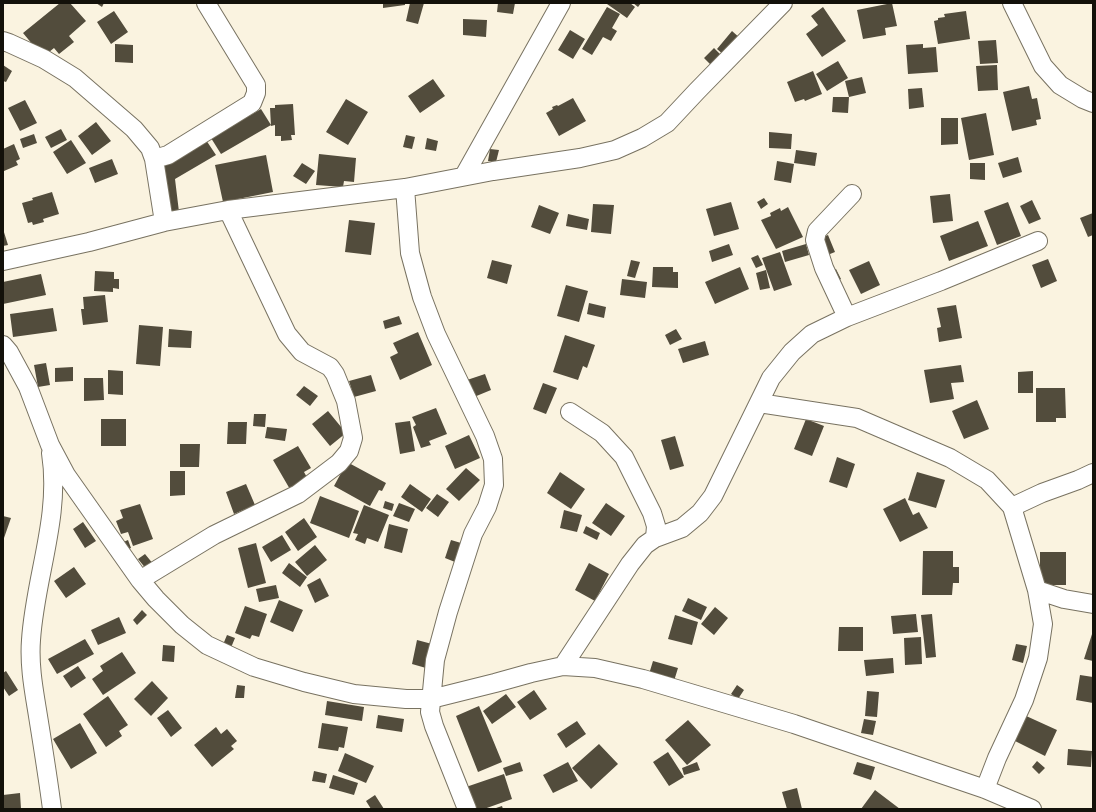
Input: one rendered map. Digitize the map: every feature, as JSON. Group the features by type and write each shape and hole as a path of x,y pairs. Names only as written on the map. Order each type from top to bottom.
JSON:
{"street":[{"path":"154,159 168,155 252,103 256,93 256,86 206,3"},
{"path":"464,176 561,3"},
{"path":"3,261 89,242 164,222 228,210 405,188 464,176 580,158 615,150 642,138 667,123 783,3"},
{"path":"1012,3 1043,66 1060,85 1083,99 1093,103"},
{"path":"3,41 44,59 75,78 134,129 150,148 154,159 164,222"},
{"path":"405,188 410,253 422,297 436,334 485,436 493,460 494,485 488,507 473,534 448,612 435,660 430,712 434,726 468,809"},
{"path":"847,317 824,268 815,240 817,231 852,194"},
{"path":"140,580 214,535 298,494 339,463 349,451 353,438 346,401 335,374 330,368 302,352 287,334 228,210"},
{"path":"563,666 630,564 645,545 655,538 682,528 700,513 713,496 771,378 792,352 812,334 847,317 942,281 1038,241"},
{"path":"3,345 10,352 28,387 50,445 66,475 140,580 156,599 182,625 207,645 254,667 304,682 354,694 406,699 431,699 563,666 595,668 664,685 794,724 985,789 1032,809"},
{"path":"759,403 857,418 950,458 987,480 1012,507 1037,590 1043,624 1038,658 1024,700 985,789"},
{"path":"570,412 602,433 624,457 652,513 656,526 655,538"},
{"path":"50,445 53,467 54,495 31,640 31,672 52,809"},
{"path":"1012,507 1042,493 1093,473"},
{"path":"1037,590 1064,598 1093,604"}],"building":[{"path":"60,3 70,3 86,21 69,36 74,42 59,54 54,48 43,57 23,33"},
{"path":"96,3 104,3 102,7"},
{"path":"383,3 405,3 405,5 383,8"},
{"path":"410,3 424,3 418,24 406,21"},
{"path":"498,3 515,3 513,14 497,12"},
{"path":"630,3 635,7 627,18 607,4"},
{"path":"633,3 641,3 638,7"},
{"path":"892,3 897,26 885,28 886,35 863,39 857,10"},
{"path":"607,7 620,14 612,28 617,31 611,41 603,37 592,55 582,49"},
{"path":"823,7 846,41 822,57 806,34 818,25 811,16"},
{"path":"114,11 128,32 111,44 97,22"},
{"path":"966,11 970,39 938,44 934,21 938,20 938,18 945,17 944,14"},
{"path":"463,19 487,20 486,37 463,35"},
{"path":"570,30 585,39 573,59 558,50"},
{"path":"732,31 741,39 725,56 717,49"},
{"path":"996,40 998,63 980,64 978,41"},
{"path":"115,44 133,45 133,63 115,62"},
{"path":"923,44 923,48 936,47 938,72 908,74 906,45"},
{"path":"714,48 724,58 714,68 704,58"},
{"path":"838,61 848,78 827,91 816,74"},
{"path":"3,65 12,71 6,82 3,81"},
{"path":"997,65 998,90 978,91 976,66"},
{"path":"813,71 822,94 805,101 804,99 795,102 787,82"},
{"path":"862,77 866,93 849,97 845,81"},
{"path":"433,79 445,96 420,113 408,96"},
{"path":"1029,86 1032,99 1037,98 1041,119 1036,120 1037,125 1012,131 1003,92"},
{"path":"922,88 924,107 909,109 908,89"},
{"path":"833,97 849,97 848,113 832,112"},
{"path":"573,98 586,121 559,136 546,113 553,109 552,107 558,106"},
{"path":"346,99 368,112 348,145 326,132"},
{"path":"25,100 37,123 20,131 8,108"},
{"path":"293,104 295,135 291,135 292,140 281,141 281,136 275,136 275,125 271,126 270,108 275,108 275,105"},
{"path":"261,109 271,125 221,154 211,138"},
{"path":"986,113 994,155 969,160 961,118"},
{"path":"941,118 958,118 958,144 941,145"},
{"path":"96,122 111,141 92,155 78,136"},
{"path":"61,129 67,140 51,148 45,137"},
{"path":"769,132 792,134 791,149 769,148"},
{"path":"34,134 37,143 23,148 20,139"},
{"path":"406,135 415,137 412,149 403,147"},
{"path":"427,138 438,141 436,151 425,149"},
{"path":"71,140 86,163 67,174 53,152"},
{"path":"206,140 216,155 175,179 179,212 166,214 160,169"},
{"path":"14,144 20,159 16,161 18,165 4,171 3,149"},
{"path":"490,149 499,150 496,162 488,161"},
{"path":"796,150 817,153 815,166 794,163"},
{"path":"319,154 356,158 354,182 344,181 343,187 316,185"},
{"path":"266,155 273,192 223,202 215,165"},
{"path":"1018,157 1022,172 1003,178 998,163"},
{"path":"112,159 118,174 95,183 89,168"},
{"path":"777,161 794,164 791,183 774,180"},
{"path":"302,163 315,171 306,184 293,176"},
{"path":"970,163 985,163 985,180 970,179"},
{"path":"52,192 59,214 43,219 44,222 33,225 32,222 28,223 22,203 33,200 32,198"},
{"path":"950,194 953,221 933,223 930,196"},
{"path":"764,198 768,204 761,209 757,202"},
{"path":"1032,200 1041,219 1029,224 1020,206"},
{"path":"731,202 739,229 714,236 706,209"},
{"path":"1008,202 1021,236 997,245 984,211"},
{"path":"593,204 614,205 611,234 591,232"},
{"path":"539,205 559,213 550,234 531,227"},
{"path":"788,207 803,237 776,249 761,220 771,216 770,213 780,208 781,211"},
{"path":"1093,213 1093,235 1088,237 1080,218"},
{"path":"568,214 589,219 587,230 566,226"},
{"path":"349,220 375,223 371,255 345,252"},
{"path":"978,221 988,246 949,261 940,236"},
{"path":"3,229 8,245 3,246"},
{"path":"828,235 835,252 825,256 818,239"},
{"path":"729,244 733,255 712,262 709,251"},
{"path":"806,244 809,255 785,262 782,251"},
{"path":"780,252 792,285 774,291 762,258"},
{"path":"758,255 763,265 756,268 751,258"},
{"path":"1048,259 1057,281 1041,288 1032,265"},
{"path":"492,260 512,265 507,284 487,278"},
{"path":"631,260 640,262 635,278 627,276"},
{"path":"869,261 880,285 861,294 849,270"},
{"path":"653,267 673,267 673,272 678,272 678,288 652,287"},
{"path":"740,267 749,289 715,304 705,282"},
{"path":"836,269 841,279 833,283 828,272"},
{"path":"766,270 770,288 760,290 756,273"},
{"path":"95,271 114,272 114,279 119,279 119,289 113,288 113,292 94,291"},
{"path":"41,274 46,295 3,304 3,282"},
{"path":"622,279 647,282 645,298 620,295"},
{"path":"566,285 588,291 579,322 557,316"},
{"path":"105,295 108,322 83,325 81,309 84,309 83,297"},
{"path":"589,303 606,307 604,318 587,314"},
{"path":"956,305 962,338 939,342 937,328 941,327 937,308"},
{"path":"53,308 57,331 13,337 10,314"},
{"path":"399,316 402,324 385,329 383,321"},
{"path":"139,325 163,327 160,366 136,364"},
{"path":"169,329 192,331 191,348 168,347"},
{"path":"676,329 682,339 670,345 665,335"},
{"path":"418,332 432,365 400,380 390,357 398,353 393,343"},
{"path":"565,335 595,345 587,368 583,366 578,380 553,372"},
{"path":"705,341 709,355 683,363 678,349"},
{"path":"46,363 50,385 38,387 34,365"},
{"path":"961,365 964,382 951,383 954,399 930,403 924,370"},
{"path":"73,367 73,381 55,382 55,368"},
{"path":"108,370 123,371 123,395 108,394"},
{"path":"1033,371 1033,393 1018,393 1018,372"},
{"path":"485,374 491,390 474,397 467,380"},
{"path":"371,375 376,391 354,397 349,381"},
{"path":"84,378 103,378 104,400 84,401"},
{"path":"543,383 557,388 546,414 533,409"},
{"path":"304,386 318,396 310,406 296,395"},
{"path":"1036,388 1065,388 1066,418 1056,418 1056,422 1036,422"},
{"path":"977,400 989,429 964,439 952,411"},
{"path":"436,408 447,434 429,441 431,445 421,448 413,427 416,425 412,417"},
{"path":"328,411 346,433 330,446 312,424"},
{"path":"254,414 266,414 265,427 253,426"},
{"path":"101,419 126,419 126,446 101,446"},
{"path":"806,419 824,426 812,456 794,449"},
{"path":"410,421 415,451 400,454 395,423"},
{"path":"228,422 247,422 246,444 227,444"},
{"path":"267,427 287,429 285,441 265,438"},
{"path":"469,435 480,458 455,469 445,446"},
{"path":"675,436 684,466 670,470 661,440"},
{"path":"180,444 200,444 199,467 180,467"},
{"path":"298,446 311,468 304,472 309,481 291,491 273,460"},
{"path":"837,457 855,464 847,488 829,482"},
{"path":"347,462 386,483 382,491 379,490 370,506 334,486"},
{"path":"466,468 480,480 459,501 446,489"},
{"path":"170,471 185,471 185,495 170,496"},
{"path":"560,472 585,489 571,509 547,493"},
{"path":"917,472 945,480 936,508 908,500"},
{"path":"246,484 255,505 234,514 226,492"},
{"path":"410,484 431,499 422,512 401,497"},
{"path":"437,494 449,502 438,517 426,508"},
{"path":"320,496 359,511 349,538 310,523"},
{"path":"905,498 913,515 919,512 928,528 900,542 883,509"},
{"path":"385,501 394,504 392,511 383,508"},
{"path":"399,503 415,509 409,522 393,516"},
{"path":"606,503 625,516 611,536 592,523"},
{"path":"140,504 153,539 133,546 128,532 121,534 116,521 123,518 120,510"},
{"path":"364,505 389,515 378,542 367,538 365,544 355,540 358,534 353,533"},
{"path":"564,510 582,515 577,532 560,528"},
{"path":"3,516 11,518 4,538 3,538"},
{"path":"304,518 317,537 298,551 285,532"},
{"path":"83,522 96,541 85,548 73,529"},
{"path":"389,524 408,529 402,553 384,548"},
{"path":"586,526 600,533 597,540 583,533"},
{"path":"282,535 291,550 271,562 262,547"},
{"path":"128,540 131,548 124,551 121,543"},
{"path":"451,540 461,543 455,562 445,558"},
{"path":"256,543 266,583 248,588 238,548"},
{"path":"315,545 327,560 307,576 295,562"},
{"path":"923,551 953,551 953,567 959,567 959,583 953,583 952,595 922,595"},
{"path":"1040,552 1066,552 1066,585 1040,585"},
{"path":"145,554 154,565 147,570 138,559"},
{"path":"289,563 307,577 300,587 282,573"},
{"path":"589,563 609,574 595,601 575,590"},
{"path":"74,567 86,584 66,598 54,581"},
{"path":"320,578 329,596 315,603 307,585"},
{"path":"276,585 279,598 259,602 256,589"},
{"path":"688,598 707,607 701,620 682,611"},
{"path":"279,600 303,610 293,632 270,622"},
{"path":"245,606 267,614 259,637 252,635 250,639 235,633"},
{"path":"715,607 728,618 714,635 701,624"},
{"path":"142,610 147,615 137,625 133,620"},
{"path":"916,614 918,632 893,634 891,616"},
{"path":"932,614 936,657 926,658 921,615"},
{"path":"675,615 698,622 692,645 668,639"},
{"path":"119,617 126,633 98,645 91,630"},
{"path":"839,627 863,627 863,651 838,651"},
{"path":"1093,631 1093,661 1084,659"},
{"path":"227,635 235,638 230,650 222,647"},
{"path":"921,637 922,664 905,665 904,638"},
{"path":"85,639 94,654 57,674 48,659"},
{"path":"417,640 432,644 426,668 412,664"},
{"path":"1016,644 1027,646 1023,663 1012,660"},
{"path":"163,645 175,646 174,662 162,661"},
{"path":"122,652 136,673 103,695 92,679 103,671 100,666"},
{"path":"893,658 894,673 866,676 864,660"},
{"path":"653,661 678,668 674,681 649,674"},
{"path":"78,666 86,678 71,688 63,676"},
{"path":"6,671 18,690 9,696 3,687 3,673"},
{"path":"1080,675 1093,677 1093,703 1076,700"},
{"path":"152,681 168,698 151,716 134,699"},
{"path":"237,685 245,686 244,698 235,698"},
{"path":"737,685 744,690 738,699 731,694"},
{"path":"534,690 547,709 530,720 517,702"},
{"path":"867,691 879,692 877,717 865,716"},
{"path":"506,694 516,707 492,724 483,711"},
{"path":"108,696 128,725 119,731 122,736 106,747 83,714"},
{"path":"327,701 364,707 362,721 325,715"},
{"path":"479,706 502,762 478,772 456,716"},
{"path":"168,710 182,728 171,737 157,718"},
{"path":"378,715 404,719 402,732 376,728"},
{"path":"1024,715 1057,730 1045,756 1013,740"},
{"path":"864,719 876,721 873,735 861,733"},
{"path":"688,720 711,745 687,765 665,740"},
{"path":"577,721 586,734 566,748 557,734"},
{"path":"80,723 97,753 71,769 53,739"},
{"path":"322,723 348,727 344,748 339,747 338,751 318,748"},
{"path":"216,727 221,734 227,729 237,741 231,746 234,749 212,767 194,745"},
{"path":"599,744 618,764 591,789 572,768"},
{"path":"1068,749 1092,751 1091,767 1067,765"},
{"path":"668,752 684,777 669,786 653,762"},
{"path":"345,753 374,766 366,783 338,771"},
{"path":"1037,761 1045,768 1039,774 1032,767"},
{"path":"520,762 523,771 506,776 503,768"},
{"path":"568,762 578,781 553,793 543,775"},
{"path":"697,762 700,770 684,775 682,768"},
{"path":"857,762 875,767 871,780 853,774"},
{"path":"314,771 327,774 325,783 312,781"},
{"path":"504,774 512,799 484,809 474,809 466,787"},
{"path":"333,775 358,783 354,795 329,788"},
{"path":"797,788 802,809 787,809 782,792"},
{"path":"875,790 900,809 861,809"},
{"path":"20,793 21,809 3,809 3,795"},
{"path":"375,795 384,809 371,809 366,801"},
{"path":"502,806 503,809 493,809"}]}
